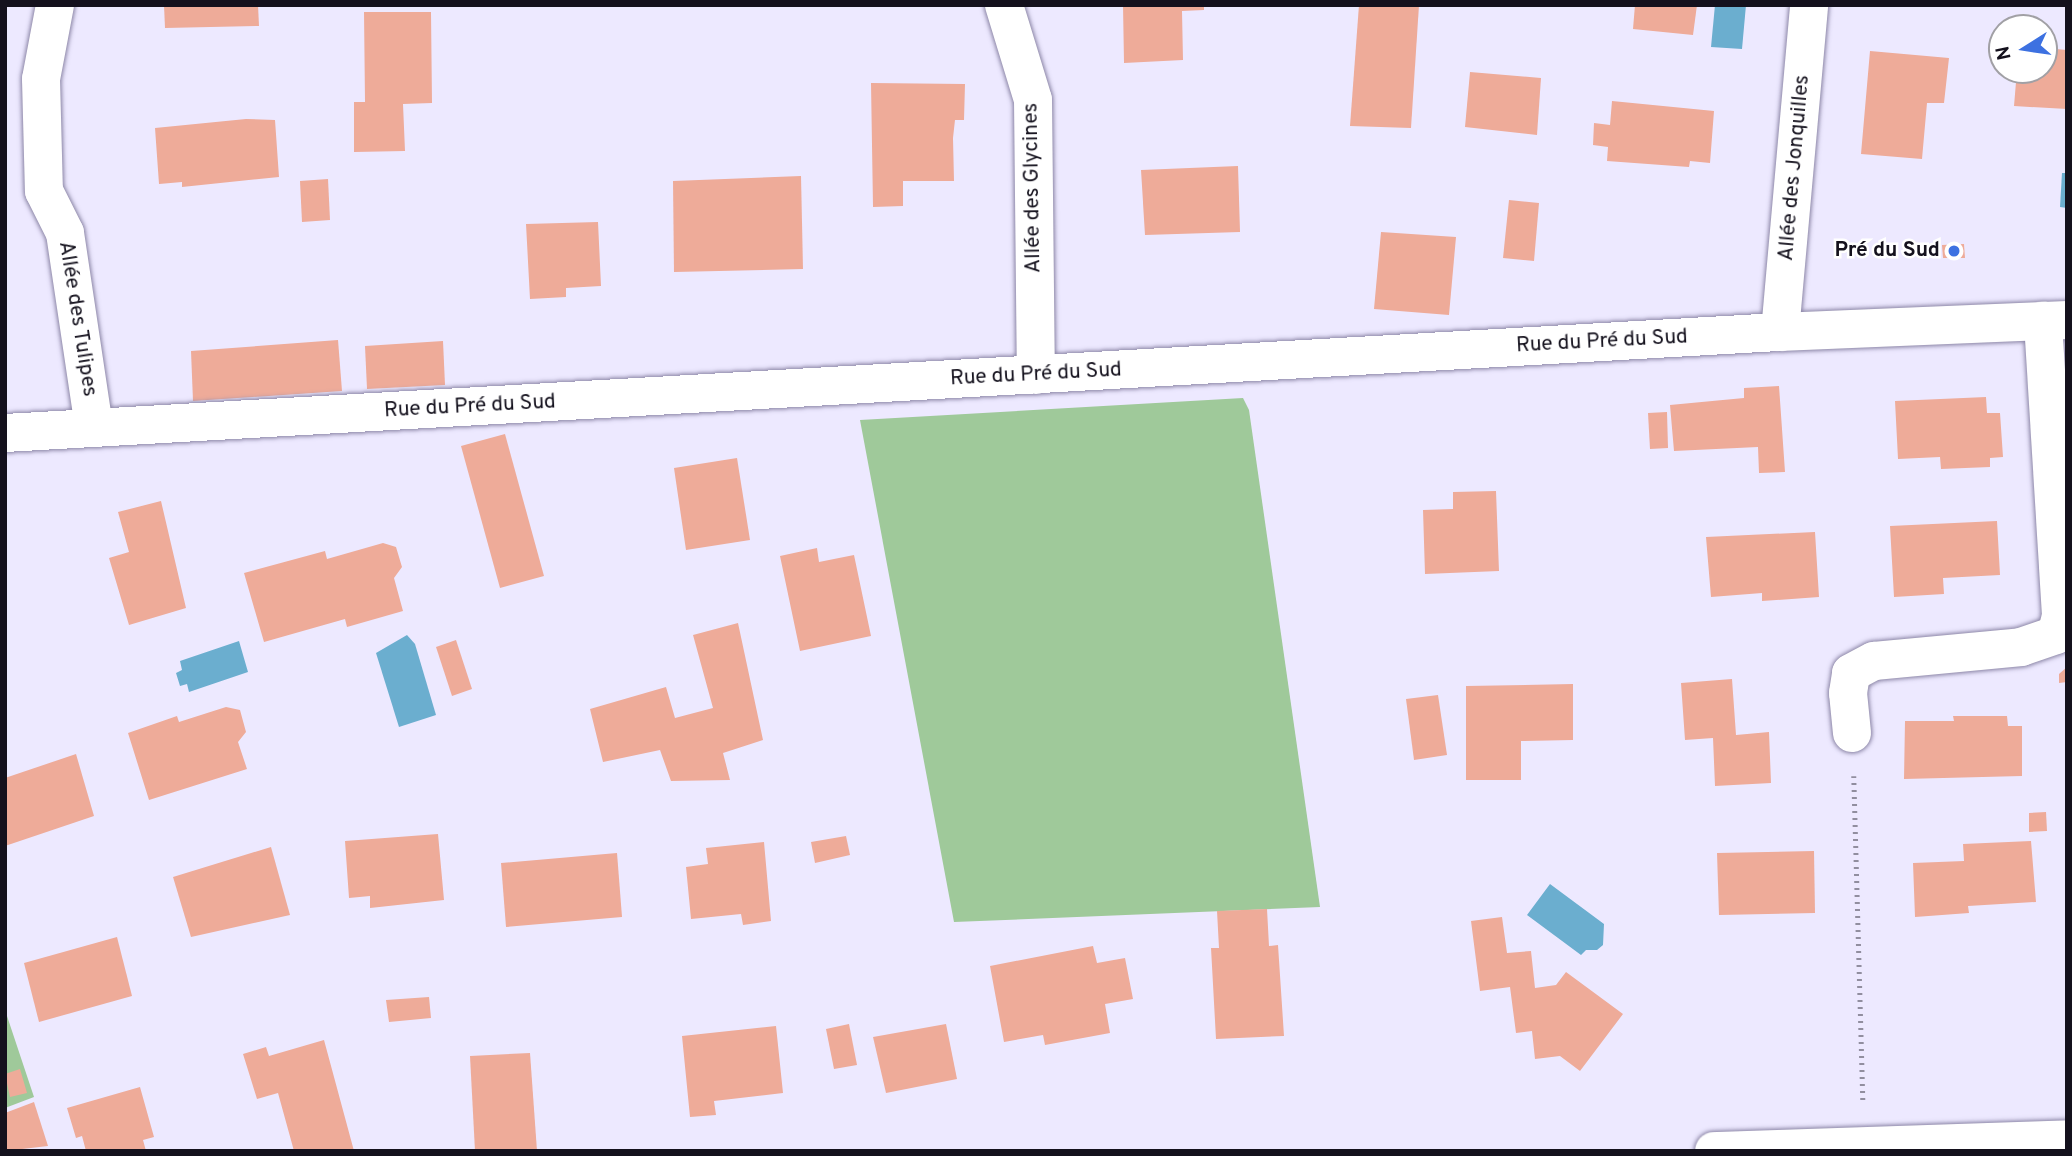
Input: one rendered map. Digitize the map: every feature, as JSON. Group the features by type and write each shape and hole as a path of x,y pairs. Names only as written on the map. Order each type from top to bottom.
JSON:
{"street":[{"name":"Allée des Tulipes","path":"55,5 41,79 44,191 65,233 94,428"},
{"name":"Allée des Glycines","path":"1004,5 1033,100 1036,375"},
{"name":"Allée des Jonquilles","path":"1780,332 1809,5"},
{"name":"Rue du Pré du Sud","path":"5,433 1780,332 2055,321"},
{"path":"1852,733 1851,673 1874,661 2021,647 2056,635 2061,617 2055,321"},
{"path":"1714,1151 2067,1139"}],"path":[{"path":"1852,733 1863,1027 1863,1146"}],"green space":[{"path":"1243,398 1249,410 1320,907 954,922 860,420"},
{"path":"5,1010 34,1097 5,1108"}],"water":[{"path":"1715,5 1746,5 1742,49 1711,47"},
{"path":"2062,173 2067,173 2067,208 2060,207"},
{"path":"407,635 415,644 436,715 399,727 376,653"},
{"path":"239,641 248,672 189,692 187,684 180,686 176,673 182,670 180,661"},
{"path":"1550,884 1604,924 1603,945 1597,950 1586,950 1581,955 1527,915"}],"building":[{"path":"164,5 258,5 259,26 165,28"},
{"path":"1123,5 1204,5 1204,10 1182,11 1183,60 1124,63"},
{"path":"1359,5 1419,5 1411,128 1350,126"},
{"path":"1635,5 1697,5 1693,35 1633,29"},
{"path":"364,12 431,12 432,103 403,104 405,151 354,152 354,102 365,102"},
{"path":"2058,49 2067,50 2067,109 2014,106 2016,84 2058,84"},
{"path":"1870,51 1949,58 1944,103 1927,103 1922,159 1861,154"},
{"path":"1470,72 1541,78 1537,135 1465,127"},
{"path":"871,83 965,84 964,120 955,120 954,181 903,181 903,206 873,207"},
{"path":"1612,101 1714,111 1710,163 1690,161 1689,167 1607,161 1608,147 1593,145 1594,123 1610,125"},
{"path":"246,119 275,120 279,177 182,187 182,182 159,184 155,128"},
{"path":"1238,166 1240,232 1145,235 1141,170"},
{"path":"801,176 803,269 674,272 673,181"},
{"path":"328,179 330,220 302,222 300,181"},
{"path":"1509,200 1539,203 1534,261 1503,258"},
{"path":"598,222 601,286 566,288 566,297 530,299 526,224"},
{"path":"1381,232 1456,237 1449,315 1374,309"},
{"name":"Pré du Sud","path":"1964,244 1965,258 1943,258 1942,245"},
{"path":"338,340 342,391 193,401 191,351"},
{"path":"443,341 445,385 367,389 365,346"},
{"path":"1779,386 1785,472 1759,473 1758,447 1674,451 1670,405 1744,398 1744,388"},
{"path":"1986,397 1987,413 2000,413 2003,457 1990,458 1990,467 1941,469 1940,457 1898,459 1895,401"},
{"path":"1667,412 1668,448 1650,449 1648,413"},
{"path":"505,434 544,576 500,588 461,446"},
{"path":"737,458 750,540 686,550 674,468"},
{"path":"1496,491 1499,571 1425,574 1423,510 1453,509 1453,492"},
{"path":"161,501 186,608 129,625 109,558 129,552 118,512"},
{"path":"1997,521 2000,575 1943,578 1944,594 1894,597 1890,526"},
{"path":"1815,532 1819,597 1762,601 1762,593 1711,597 1706,537"},
{"path":"383,543 396,547 402,567 394,578 403,611 347,627 345,619 264,642 244,573 325,551 327,559"},
{"path":"817,548 819,562 854,555 871,636 800,651 780,556"},
{"path":"738,623 763,740 723,753 730,780 671,781 660,750 603,762 590,709 666,687 675,718 713,708 693,635"},
{"path":"456,640 472,689 452,696 436,647"},
{"path":"2067,667 2067,682 2059,683 2059,674"},
{"path":"1732,679 1736,735 1769,732 1771,783 1715,786 1713,738 1685,740 1681,683"},
{"path":"1573,684 1573,740 1521,741 1521,780 1466,780 1466,686"},
{"path":"1438,695 1447,755 1414,760 1406,699"},
{"path":"226,707 240,710 246,732 238,742 247,769 149,800 128,733 177,716 179,722"},
{"path":"1953,716 2007,716 2008,726 2022,726 2022,776 1904,779 1905,721 1954,721"},
{"path":"76,754 94,816 5,846 5,778"},
{"path":"2046,812 2047,831 2029,832 2029,813"},
{"path":"438,834 444,900 370,908 370,896 349,898 345,841"},
{"path":"846,836 850,855 815,863 811,842"},
{"path":"2031,841 2036,902 1968,906 1969,913 1915,917 1913,863 1964,861 1963,844"},
{"path":"764,842 771,921 743,925 741,914 691,919 686,867 708,864 706,848"},
{"path":"271,847 290,915 191,937 173,877"},
{"path":"1814,851 1815,913 1719,915 1717,853"},
{"path":"617,853 622,917 506,927 501,863"},
{"path":"1267,909 1269,946 1278,945 1284,1036 1216,1039 1211,948 1219,948 1217,911"},
{"path":"1502,917 1507,953 1531,951 1535,988 1556,985 1566,972 1623,1014 1580,1071 1560,1056 1535,1059 1532,1031 1516,1033 1510,987 1480,991 1471,921"},
{"path":"117,937 132,996 39,1022 24,963"},
{"path":"1093,946 1097,963 1125,958 1133,999 1105,1004 1110,1033 1045,1045 1043,1035 1004,1042 990,966"},
{"path":"429,997 431,1018 389,1022 386,1000"},
{"path":"849,1024 857,1065 834,1069 826,1029"},
{"path":"946,1024 957,1079 886,1093 873,1037"},
{"path":"776,1026 783,1093 714,1101 716,1115 690,1117 682,1036"},
{"path":"324,1040 354,1151 294,1151 278,1093 257,1099 243,1054 266,1047 269,1056"},
{"path":"530,1053 537,1151 475,1151 470,1056"},
{"path":"20,1069 27,1093 10,1097 5,1074"},
{"path":"140,1087 154,1137 143,1140 146,1151 86,1151 82,1136 76,1138 67,1108"},
{"path":"34,1102 48,1146 5,1151 5,1113"}],"place":[{"name":"Pré du Sud","path":"1954,251"}]}
